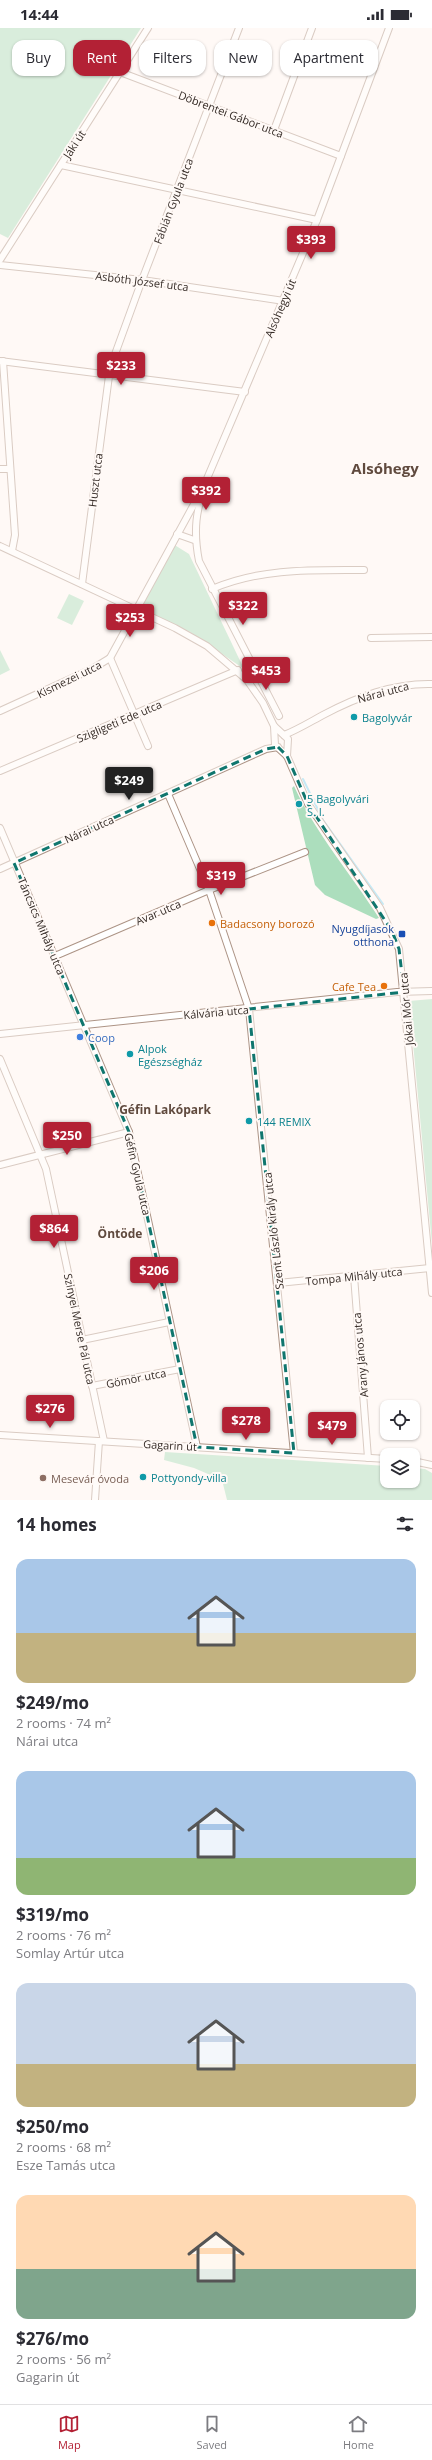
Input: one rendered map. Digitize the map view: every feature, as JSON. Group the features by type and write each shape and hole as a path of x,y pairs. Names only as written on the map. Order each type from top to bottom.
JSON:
{"street":[{"name":"Jáki út","path":"131,55 148,28"},
{"name":"Fábián Gyula utca","path":"109,376 142,280 239,28"},
{"path":"274,130 312,28"},
{"name":"Alsóhegyi út","path":"279,716 262,678 212,589 199,561 194,540 196,516 206,481 284,301 317,220 389,28"},
{"name":"Jáki út","path":"0,260 117,76"},
{"name":"Döbrentei Gábor utca","path":"131,76 341,156"},
{"path":"61,165 317,220"},
{"name":"Asbóth József utca","path":"0,265 142,280 284,301"},
{"path":"12,551 15,535 1,361 109,376 244,392"},
{"name":"Huszt utca","path":"82,584 109,376"},
{"path":"0,469 10,469"},
{"name":"Kismezei utca","path":"0,711 92,669 110,658 206,481"},
{"path":"177,534 194,540"},
{"path":"0,546 192,637 238,670 263,703 274,726 288,741 285,746 279,748"},
{"path":"212,589 248,577 288,570 364,570"},
{"path":"371,638 432,637"},
{"path":"110,658 148,746"},
{"name":"Szigligeti Ede utca","path":"0,771 238,670"},
{"name":"Nárai utca","path":"283,735 375,692 404,685 432,684"},
{"name":"Nárai utca","path":"288,741 315,719"},
{"path":"274,726 274,740"},
{"path":"274,740 278,735 283,735"},
{"name":"Nárai utca","path":"266,749 274,740"},
{"name":"Jókai Mór utca","path":"274,740 287,756 308,804 374,898 392,930 399,949 432,1293"},
{"name":"Jókai Mór utca","path":"287,756 288,741"},
{"name":"Nárai utca","path":"0,870 266,749 279,748"},
{"name":"Szent László király utca","path":"168,794 210,890 249,1009 278,1283 294,1453"},
{"name":"Táncsics Mihály utca","path":"0,828 83,1024"},
{"name":"Avar utca","path":"55,956 210,890 305,852"},
{"name":"Kálvária utca","path":"0,1034 83,1024 249,1009 404,992 432,991"},
{"name":"Géfin Gyula utca","path":"83,1024 129,1132 197,1447"},
{"name":"Szinyei Merse Pál utca","path":"0,1059 41,1153 92,1386 101,1441 95,1500"},
{"path":"0,1165 41,1153 129,1132"},
{"name":"Tompa Mihály utca","path":"278,1283 430,1268"},
{"name":"Arany János utca","path":"354,1276 368,1458"},
{"path":"82,1340 169,1322"},
{"name":"Gömör utca","path":"92,1386 180,1369"},
{"name":"Gagarin út","path":"0,1434 380,1459"},
{"path":"420,1460 432,1460"},
{"path":"420,1462 432,1465"}],"highlighted area":[{"path":"278,747 287,756 308,804 392,931 399,949 404,992 249,1009 294,1453 197,1447 129,1132 14,863 266,749"}],"green space":[{"path":"0,28 141,28 131,44 131,40 73,40 73,76 111,76 8,238 0,234"},
{"path":"173,544 189,554 244,669 190,632 139,610"},
{"path":"69,594 84,601 72,625 57,618"},
{"path":"0,650 10,670 0,675"},
{"path":"294,786 323,837 379,918 376,919 325,895 315,885 292,788"},
{"path":"432,999 432,1244 409,1001"},
{"path":"165,1452 380,1466 380,1488 420,1488 420,1469 425,1469 432,1473 432,1500 227,1500 222,1480 194,1468 164,1460"}],"waterway":[{"path":"303,779 323,820 383,904"},
{"path":"310,797 319,802"}],"place":[{"name":"Bagolyvár","path":"354,717"},
{"name":"5 Bagolyvári S. I.","path":"299,804"},
{"name":"Badacsony borozó","path":"212,923"},
{"name":"Nyugdíjasok otthona","path":"402,934"},
{"name":"Cafe Tea","path":"384,986"},
{"name":"Coop","path":"80,1037"},
{"name":"Alpok Egészségház","path":"130,1054"},
{"name":"144 REMIX","path":"249,1121"},
{"name":"Pottyondy-villa","path":"143,1477"},
{"name":"Mesevár óvoda","path":"43,1478"}],"district":[{"name":"Alsóhegy","path":"385,468"},
{"name":"Géfin Lakópark","path":"165,1109"},
{"name":"Öntöde","path":"120,1233"}]}
